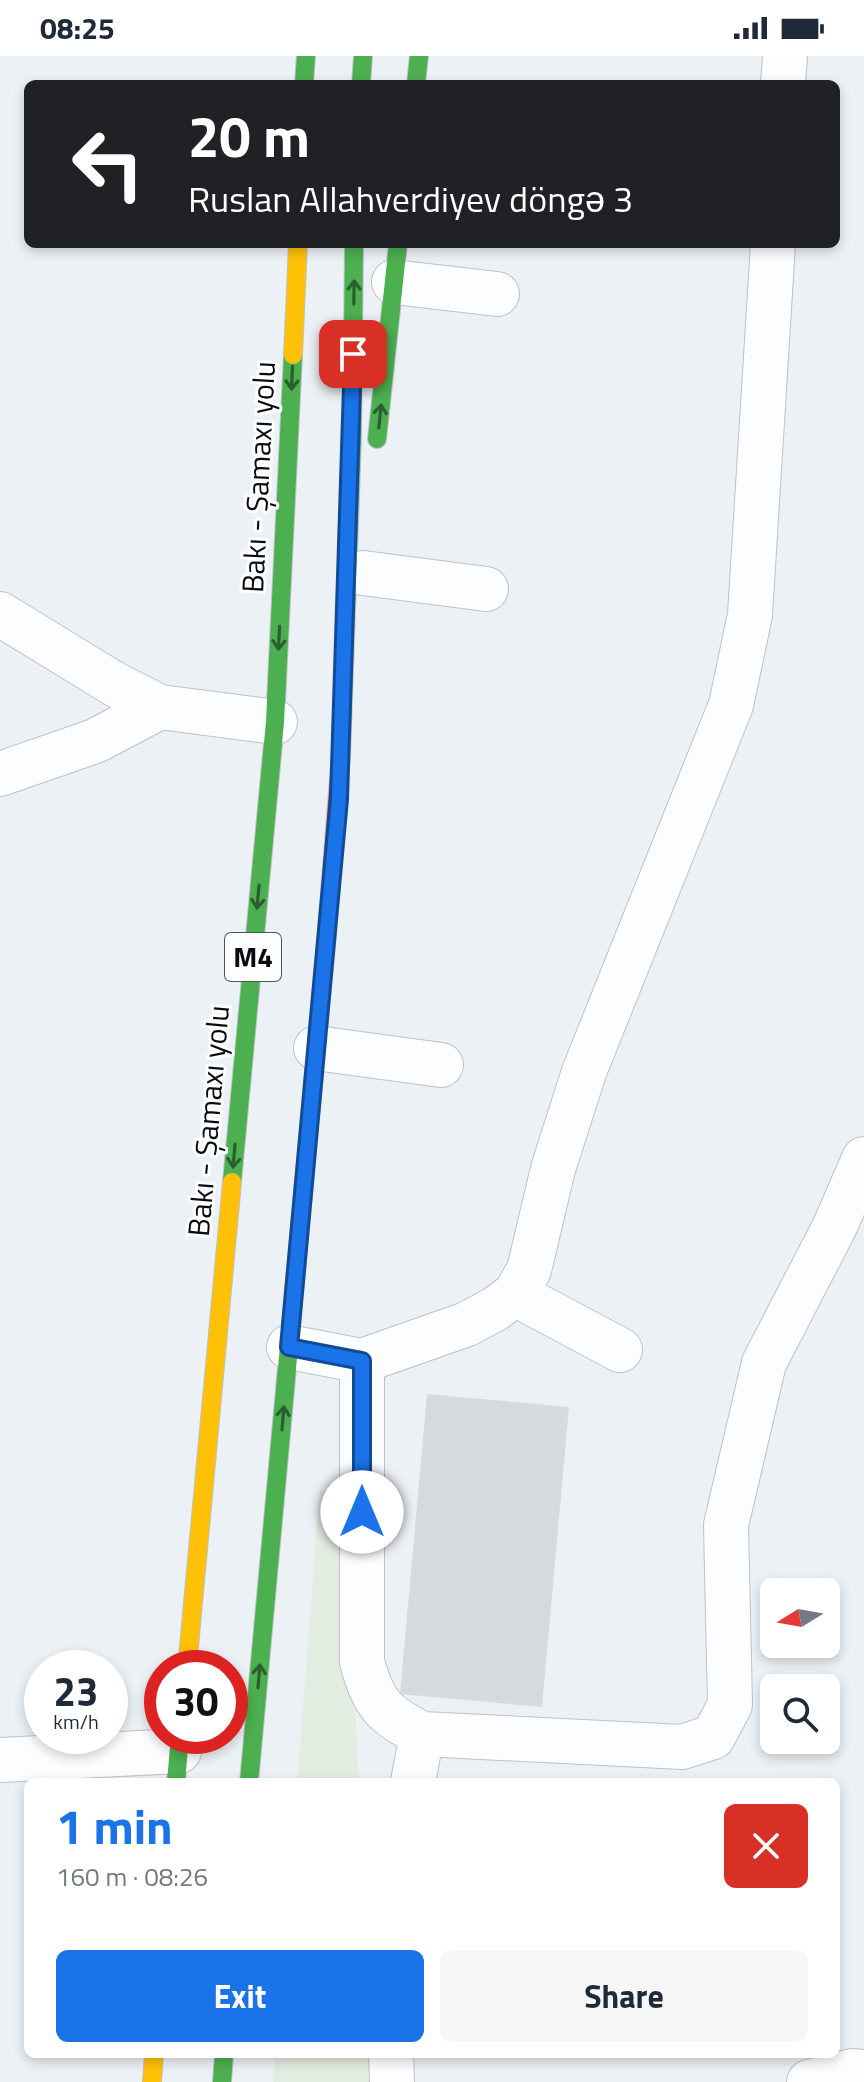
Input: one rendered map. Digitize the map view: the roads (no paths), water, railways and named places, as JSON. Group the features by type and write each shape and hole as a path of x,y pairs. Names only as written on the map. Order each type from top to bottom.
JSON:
{"highway":[{"path":"304,80 306,56"},
{"path":"361,80 363,56"},
{"path":"416,80 419,56"},
{"name":"Bakı - Şamaxı yolu","path":"189,1650 275,722 298,248"},
{"name":"M4","path":"339,799 352,437 354,248"},
{"path":"376,451 396,263"},
{"name":"M4","path":"249,1778 339,799 368,527"},
{"path":"152,2082 154,2058"},
{"path":"222,2082 224,2058"}],"street":[{"path":"783,80 785,56"},
{"path":"289,1347 362,1361 467,1324 515,1294 529,1270 553,1169 584,1072 731,705 750,615 773,248"},
{"path":"396,263 497,294"},
{"path":"363,573 486,589"},
{"path":"0,614 116,685 160,707 275,722"},
{"path":"0,774 95,741 160,707"},
{"path":"316,1048 441,1065"},
{"path":"362,1361 362,1662 372,1696 391,1719 422,1734 682,1747 713,1737 730,1705 726,1525 764,1363 835,1226 864,1159"},
{"path":"515,1294 620,1350"},
{"path":"414,1778 422,1734"},
{"path":"0,1760 178,1756"},
{"path":"391,2058 392,2082"},
{"path":"809,2082 852,2071 864,2072"}]}
